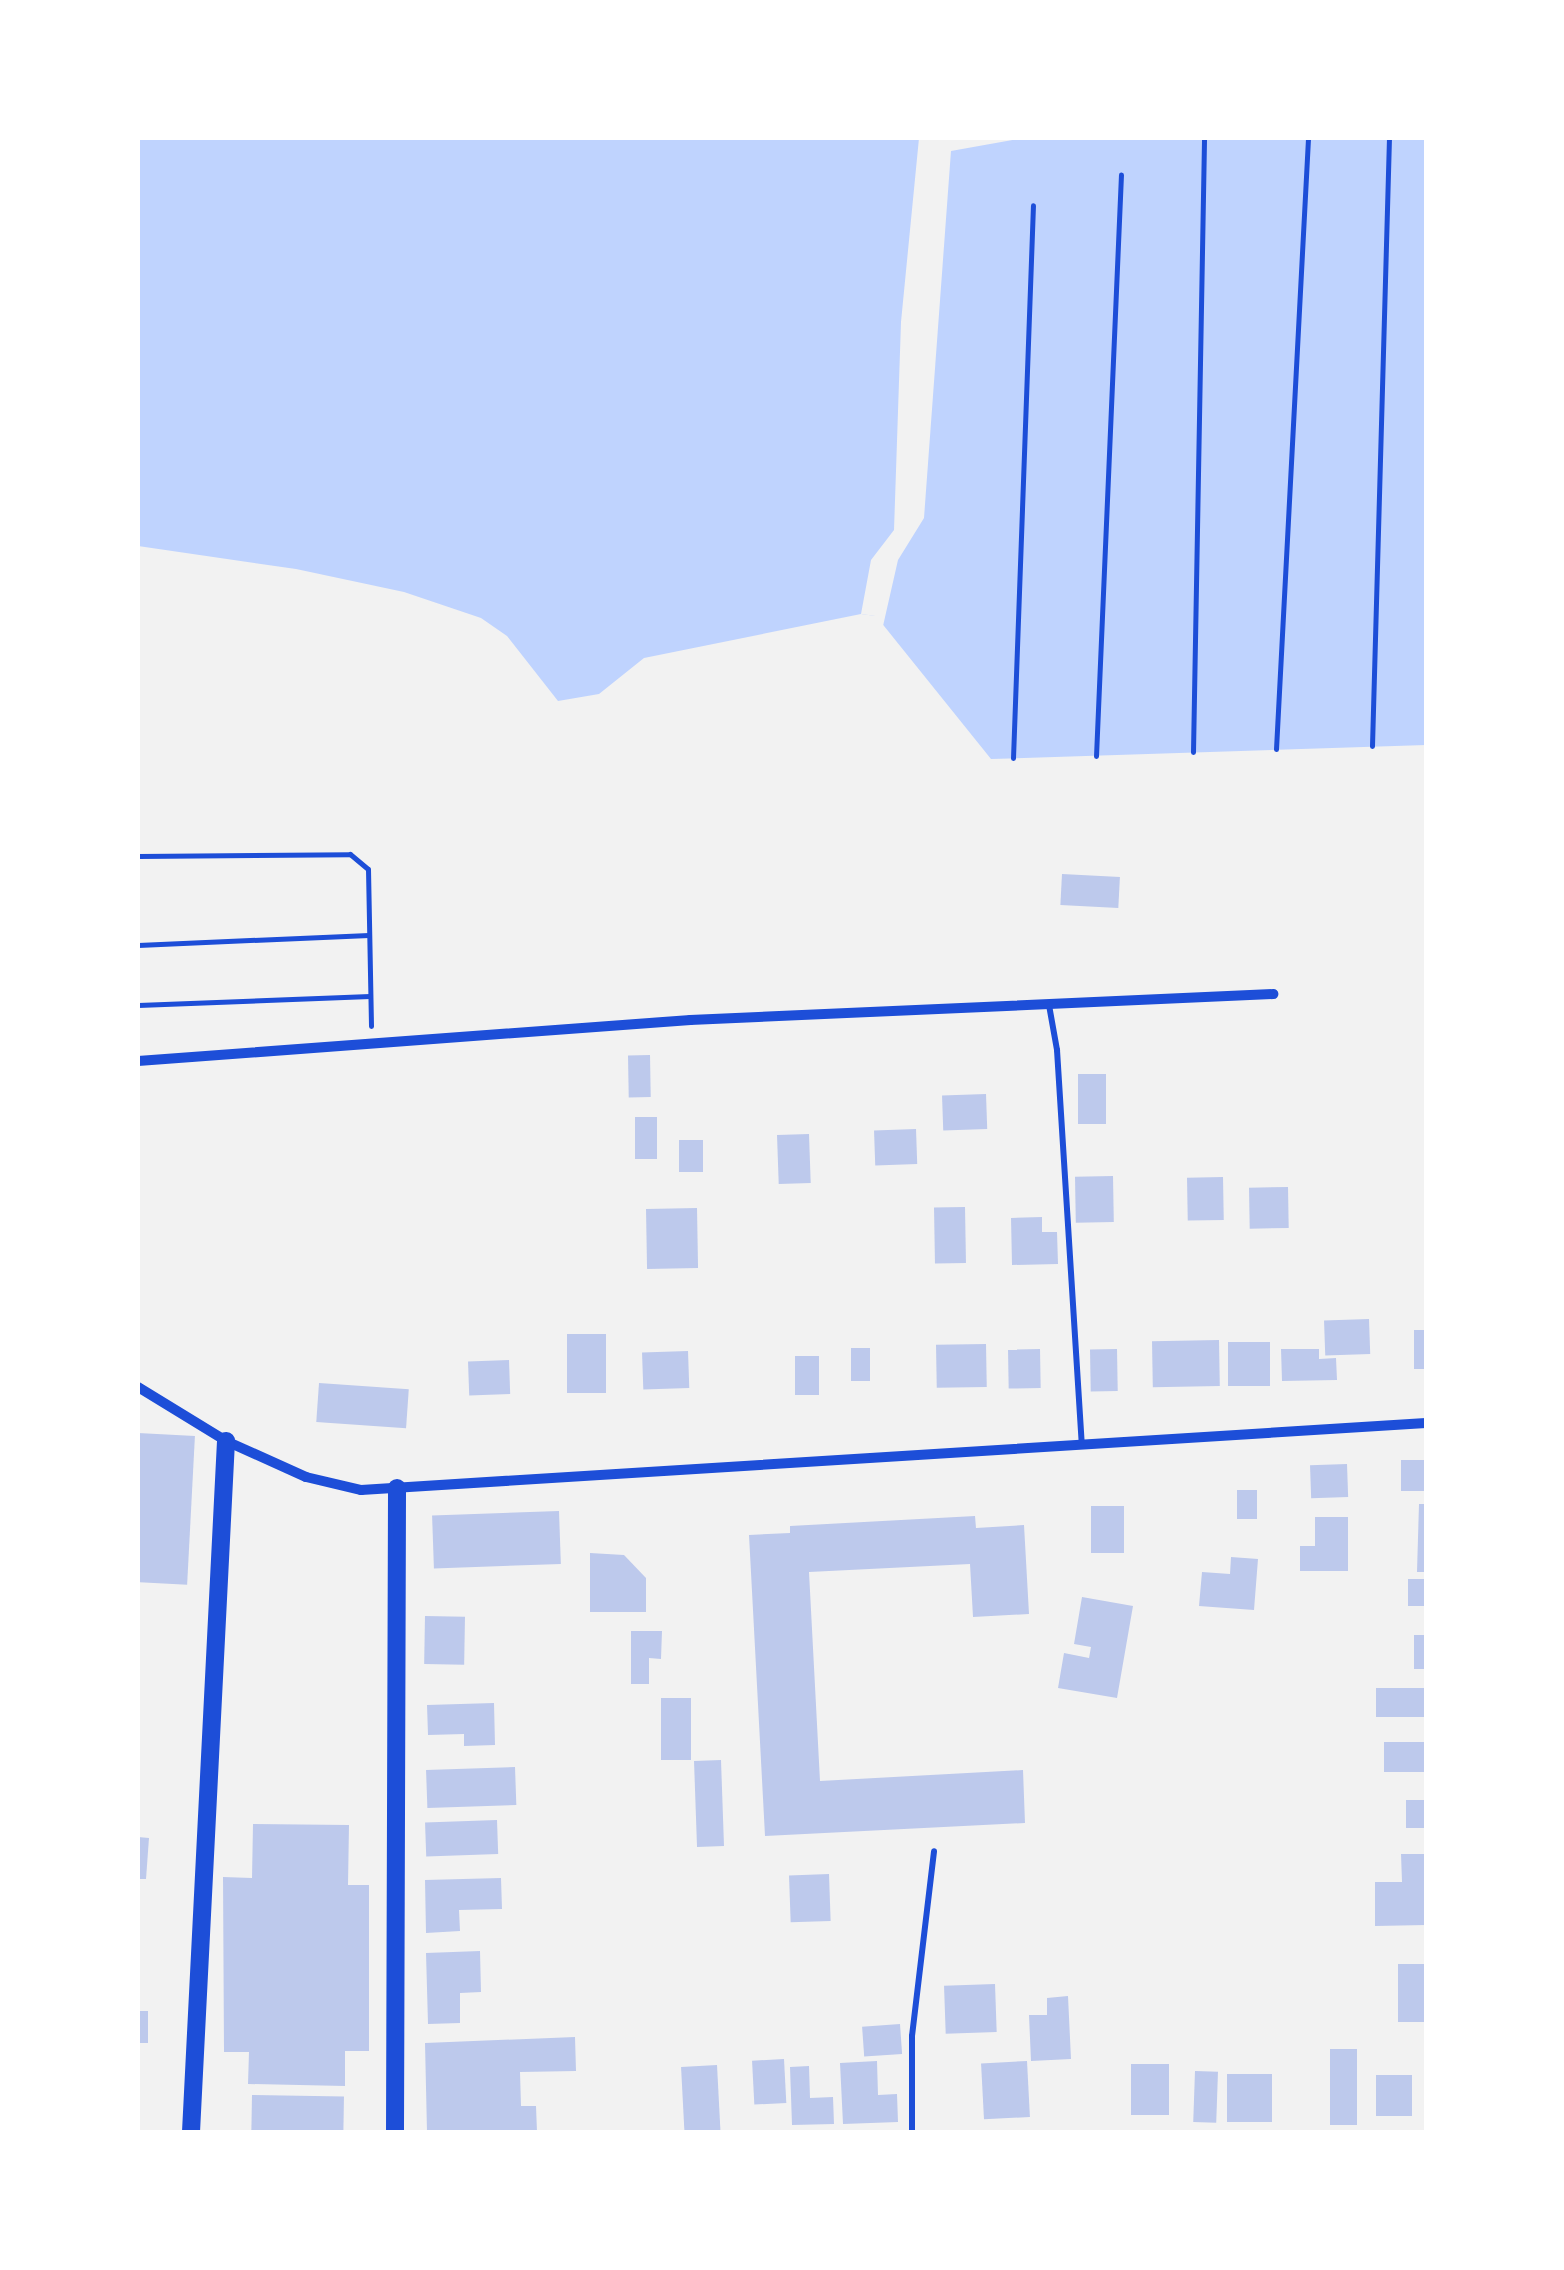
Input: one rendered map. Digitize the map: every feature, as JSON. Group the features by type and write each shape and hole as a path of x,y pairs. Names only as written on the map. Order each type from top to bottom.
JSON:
{"street":[{"path":"138,1061 690,1020 1273,994"},
{"path":"138,1387 226,1441 333,1485 398,1488 1426,1423"},
{"path":"191,2132 226,1441"},
{"path":"395,2132 398,1488"}],"lane":[{"path":"1048,1004 1057,1050 1082,1445"},
{"path":"912,2132 912,2036 934,1850"}],"path":[{"path":"1193,752 1204,138"},
{"path":"1276,750 1308,138"},
{"path":"1372,746 1389,138"},
{"path":"1096,756 1121,175"},
{"path":"1013,758 1033,205"},
{"path":"138,856 350,854 368,870 371,1044"},
{"path":"138,945 369,935"},
{"path":"138,1004 370,996"}],"water":[{"path":"138,138 1426,138 1426,745 991,759 876,616 861,614 644,658 599,694 558,701 507,636 481,618 404,592 296,569 138,546"}],"pier":[{"path":"919,138 1024,138 951,151 924,518 898,560 883,626 875,616 861,614 871,560 894,530 901,322"}],"building":[{"path":"1062,874 1120,877 1118,908 1060,905"},
{"path":"628,1055 650,1055 651,1097 629,1097"},
{"path":"1078,1074 1106,1074 1106,1124 1078,1124"},
{"path":"986,1094 987,1129 943,1131 942,1096"},
{"path":"635,1117 657,1117 657,1159 635,1159"},
{"path":"916,1129 917,1164 875,1165 874,1130"},
{"path":"809,1134 811,1183 779,1184 777,1135"},
{"path":"679,1140 703,1140 703,1172 679,1172"},
{"path":"1113,1176 1114,1222 1076,1223 1075,1177"},
{"path":"1223,1177 1224,1220 1188,1221 1187,1178"},
{"path":"1288,1187 1289,1228 1250,1229 1249,1188"},
{"path":"965,1207 966,1263 935,1264 934,1208"},
{"path":"697,1208 698,1268 647,1269 646,1209"},
{"path":"1042,1217 1042,1232 1057,1232 1058,1264 1012,1265 1011,1218"},
{"path":"1369,1319 1370,1354 1325,1356 1324,1321"},
{"path":"1414,1330 1426,1330 1426,1369 1414,1369"},
{"path":"567,1334 606,1334 606,1393 567,1393"},
{"path":"1219,1340 1220,1386 1153,1387 1152,1341"},
{"path":"1228,1342 1270,1342 1270,1386 1228,1386"},
{"path":"986,1344 987,1387 937,1388 936,1345"},
{"path":"851,1348 870,1348 870,1381 851,1381"},
{"path":"1040,1349 1041,1388 1009,1389 1008,1350"},
{"path":"1090,1349 1117,1349 1118,1391 1091,1391"},
{"path":"1281,1349 1319,1349 1319,1359 1336,1358 1337,1380 1282,1381"},
{"path":"688,1351 689,1388 643,1390 642,1353"},
{"path":"795,1356 819,1356 819,1395 795,1395"},
{"path":"509,1360 510,1394 469,1395 468,1361"},
{"path":"319,1383 409,1389 406,1428 316,1422"},
{"path":"138,1433 195,1436 187,1585 138,1582"},
{"path":"1401,1460 1426,1460 1426,1491 1401,1491"},
{"path":"1347,1464 1348,1497 1311,1498 1310,1465"},
{"path":"1237,1490 1257,1490 1257,1519 1237,1519"},
{"path":"1419,1504 1426,1504 1426,1572 1417,1572"},
{"path":"1091,1506 1124,1506 1124,1553 1091,1553"},
{"path":"559,1511 561,1564 434,1568 432,1515"},
{"path":"975,1516 976,1528 1024,1525 1029,1614 973,1617 970,1564 809,1572 820,1781 1023,1770 1025,1823 765,1836 749,1535 790,1533 790,1526"},
{"path":"1315,1517 1348,1517 1348,1571 1300,1571 1300,1546 1315,1546"},
{"path":"590,1553 624,1555 646,1578 646,1612 590,1612"},
{"path":"1231,1557 1258,1559 1254,1610 1199,1606 1202,1572 1230,1574"},
{"path":"1408,1579 1426,1579 1426,1606 1408,1606"},
{"path":"1082,1597 1133,1606 1117,1698 1058,1688 1064,1653 1089,1658 1091,1647 1074,1644"},
{"path":"425,1616 465,1617 464,1665 424,1664"},
{"path":"631,1631 662,1631 661,1659 649,1658 649,1684 631,1684"},
{"path":"1414,1635 1426,1635 1426,1669 1414,1669"},
{"path":"1376,1688 1426,1688 1426,1717 1376,1717"},
{"path":"661,1698 691,1698 691,1760 661,1760"},
{"path":"494,1703 495,1745 464,1746 464,1734 428,1735 427,1705"},
{"path":"1384,1742 1426,1742 1426,1772 1384,1772"},
{"path":"721,1760 724,1846 697,1847 694,1761"},
{"path":"515,1767 516,1805 427,1808 426,1770"},
{"path":"1406,1800 1426,1800 1426,1828 1406,1828"},
{"path":"497,1820 498,1854 426,1856 425,1823"},
{"path":"253,1824 349,1825 348,1885 369,1885 369,2051 345,2051 345,2086 248,2084 249,2052 224,2052 223,1877 252,1878"},
{"path":"138,1837 149,1838 146,1879 138,1879"},
{"path":"1401,1854 1426,1854 1426,1925 1375,1926 1375,1882 1402,1882"},
{"path":"829,1874 831,1921 791,1922 789,1875"},
{"path":"501,1878 502,1909 459,1910 460,1931 426,1933 425,1880"},
{"path":"480,1951 481,1992 460,1993 460,2023 428,2024 426,1953"},
{"path":"1398,1964 1426,1964 1426,2022 1398,2022"},
{"path":"995,1984 997,2032 946,2034 944,1986"},
{"path":"1068,1996 1071,2059 1031,2061 1029,2015 1047,2015 1047,1998"},
{"path":"138,2011 148,2011 148,2043 138,2043"},
{"path":"900,2024 902,2054 864,2057 862,2027"},
{"path":"575,2037 576,2071 520,2072 521,2106 536,2106 537,2132 427,2132 425,2043"},
{"path":"1330,2049 1357,2049 1357,2125 1330,2125"},
{"path":"784,2059 786,2103 754,2105 752,2061"},
{"path":"877,2061 878,2095 897,2094 898,2122 843,2124 840,2063"},
{"path":"1027,2061 1030,2117 984,2119 981,2063"},
{"path":"1131,2064 1169,2064 1169,2115 1131,2115"},
{"path":"717,2065 720,2130 684,2132 681,2067"},
{"path":"809,2066 810,2098 833,2097 834,2124 792,2125 790,2067"},
{"path":"1195,2071 1218,2072 1216,2123 1193,2122"},
{"path":"1227,2074 1272,2074 1272,2122 1227,2122"},
{"path":"1376,2075 1412,2075 1412,2116 1376,2116"},
{"path":"252,2095 344,2097 343,2132 251,2132"}]}
